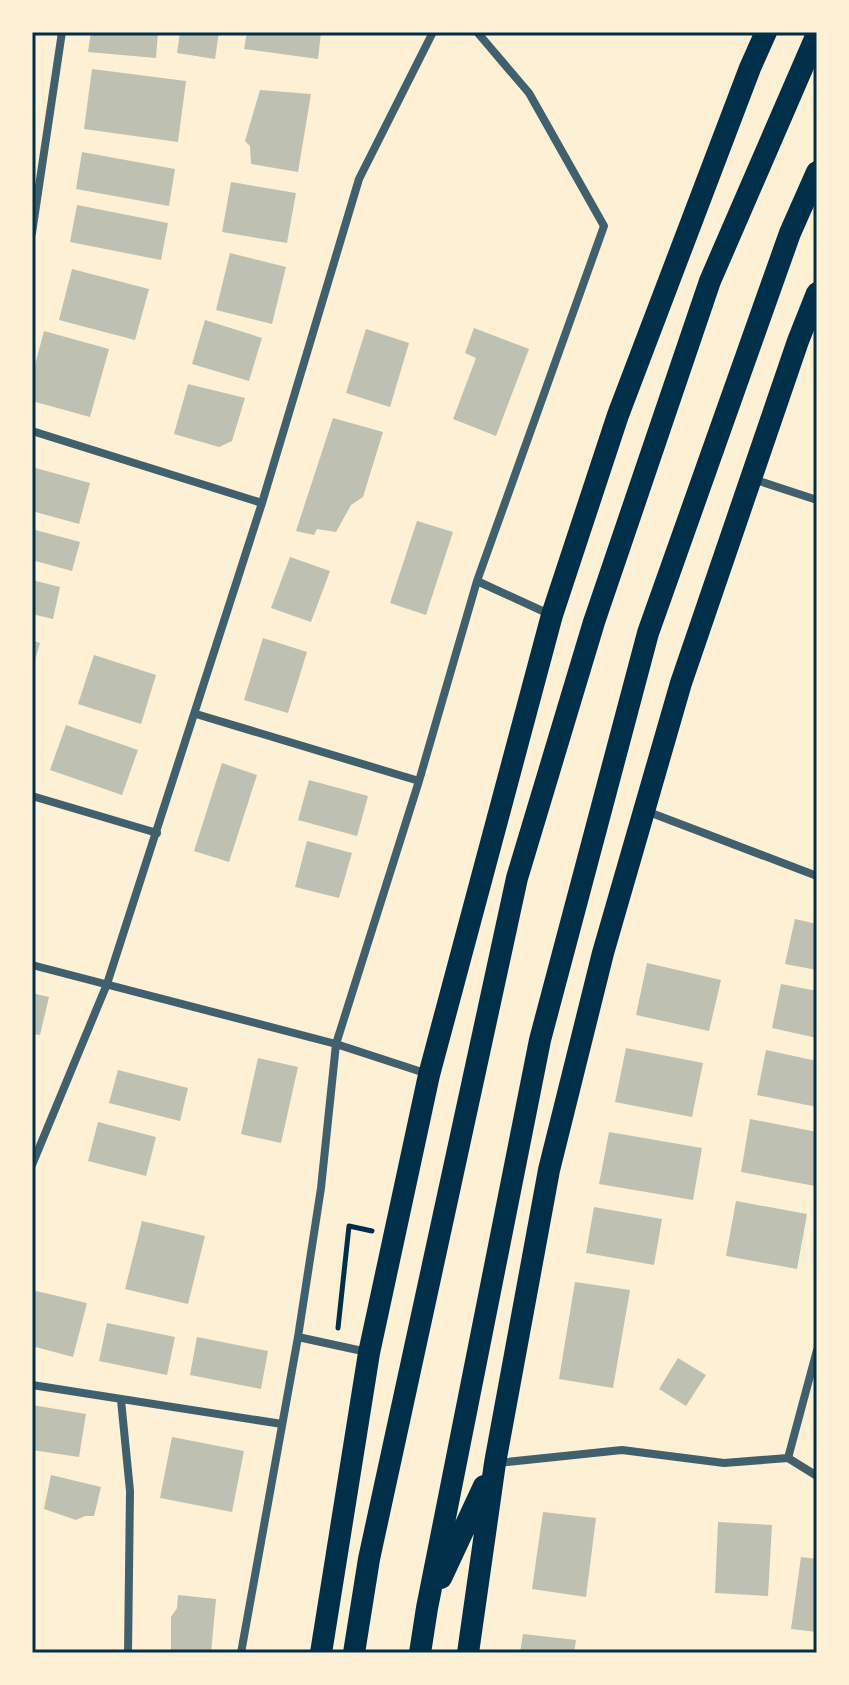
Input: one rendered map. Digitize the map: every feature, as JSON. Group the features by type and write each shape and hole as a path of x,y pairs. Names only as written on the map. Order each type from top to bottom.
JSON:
{"highway":[{"path":"321,1653 369,1353 429,1075 552,615 618,415 744,82 766,32"},
{"path":"354,1653 369,1559 517,878 594,622 710,281 817,34"},
{"path":"420,1653 540,1040 648,633 790,233 817,172"},
{"path":"468,1653 495,1463 549,1170 603,953 681,683 817,293"},
{"path":"435,1653 427,1608 495,1463"},
{"path":"329,1603 334,1653"}],"street":[{"path":"32,233 62,32"},
{"path":"32,1165 107,984 196,714 359,179 433,32"},
{"path":"241,1653 298,1337 321,1188 336,1044 419,781 477,581 604,226 529,93 477,32"},
{"path":"32,431 262,503"},
{"path":"751,478 817,500"},
{"path":"477,581 552,615"},
{"path":"196,714 419,781"},
{"path":"32,796 157,833"},
{"path":"644,810 817,876"},
{"path":"32,965 336,1044 429,1075"},
{"path":"298,1337 369,1353"},
{"path":"788,1458 817,1350"},
{"path":"32,1385 282,1424"},
{"path":"121,1400 130,1491 128,1653"},
{"path":"495,1463 622,1450 724,1463 788,1458 817,1476"}],"path":[{"path":"336,1345 349,1226"}],"building":[{"path":"91,32 158,32 156,58 88,52"},
{"path":"180,32 219,32 215,59 177,53"},
{"path":"247,32 321,32 318,59 244,49"},
{"path":"92,69 186,81 178,142 84,129"},
{"path":"260,90 311,94 298,172 251,164 250,146 245,141"},
{"path":"82,152 175,169 169,206 76,189"},
{"path":"231,182 296,193 287,243 222,232"},
{"path":"77,205 168,223 161,260 70,242"},
{"path":"230,253 286,267 272,324 216,310"},
{"path":"72,269 149,289 135,340 59,320"},
{"path":"205,320 262,338 249,381 192,364"},
{"path":"474,328 529,349 496,436 453,419 476,358 465,353"},
{"path":"366,329 409,343 390,407 346,393"},
{"path":"44,331 109,349 90,417 32,401 32,376"},
{"path":"188,384 245,398 232,441 219,447 174,434"},
{"path":"333,418 383,432 363,497 351,505 336,532 317,529 314,535 296,531"},
{"path":"32,467 90,483 79,524 32,511"},
{"path":"417,521 453,532 426,615 390,603"},
{"path":"32,529 80,542 72,571 32,560"},
{"path":"290,557 330,571 311,622 271,608"},
{"path":"32,580 60,587 53,619 32,614"},
{"path":"263,638 307,652 288,713 244,700"},
{"path":"32,640 40,643 33,667 32,667"},
{"path":"94,655 156,675 141,724 78,704"},
{"path":"66,725 138,750 122,795 50,770"},
{"path":"222,763 257,775 229,862 194,851"},
{"path":"309,780 368,796 357,836 298,820"},
{"path":"307,841 352,853 339,898 295,887"},
{"path":"795,919 817,924 817,970 785,964"},
{"path":"647,963 721,980 709,1031 636,1015"},
{"path":"781,984 817,991 817,1038 772,1028"},
{"path":"32,993 49,997 40,1035 32,1034"},
{"path":"626,1048 703,1063 692,1117 615,1102"},
{"path":"766,1050 817,1061 817,1107 757,1095"},
{"path":"258,1058 298,1067 281,1143 241,1134"},
{"path":"118,1070 188,1088 180,1121 109,1103"},
{"path":"750,1119 817,1132 815,1186 741,1172"},
{"path":"98,1122 156,1137 146,1176 88,1161"},
{"path":"609,1132 702,1148 693,1200 599,1184"},
{"path":"736,1201 807,1214 797,1269 726,1256"},
{"path":"594,1207 662,1219 654,1265 586,1253"},
{"path":"142,1221 205,1236 188,1304 125,1289"},
{"path":"575,1282 630,1290 613,1388 559,1379"},
{"path":"32,1290 87,1303 73,1357 32,1346"},
{"path":"107,1323 175,1337 167,1375 99,1361"},
{"path":"197,1337 268,1351 261,1389 190,1375"},
{"path":"678,1358 706,1375 686,1406 659,1389"},
{"path":"32,1405 86,1414 79,1457 32,1450"},
{"path":"172,1437 244,1451 232,1512 160,1498"},
{"path":"51,1475 101,1487 94,1516 76,1520 44,1509"},
{"path":"543,1512 596,1518 586,1597 532,1589"},
{"path":"718,1522 772,1525 768,1596 715,1593"},
{"path":"801,1557 817,1559 817,1632 791,1629"},
{"path":"178,1595 216,1599 211,1653 171,1653 171,1617 177,1608"},
{"path":"523,1634 576,1640 574,1653 520,1653"}]}
